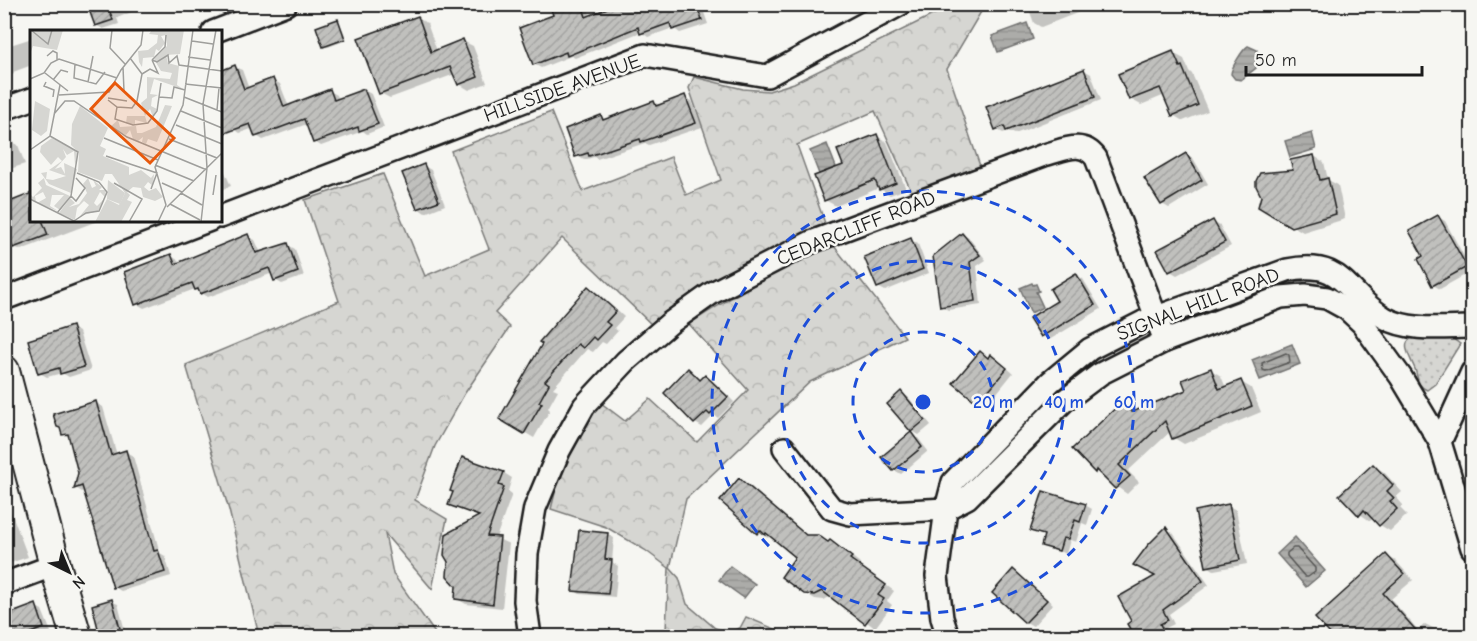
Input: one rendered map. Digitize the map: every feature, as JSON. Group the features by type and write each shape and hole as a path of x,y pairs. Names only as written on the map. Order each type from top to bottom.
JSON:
{"main road":[{"path":"4,371 76,636"}],"street":[{"path":"218,30 286,4"},
{"name":"HILLSIDE AVENUE","path":"222,216 645,55 767,75 901,4"},
{"path":"4,109 30,100"},
{"name":"CEDARCLIFF ROAD","path":"530,636 525,601 527,554 535,508 559,451 584,406 626,361 670,323 712,293 812,242 1044,155 1080,146 1089,148 1096,158 1156,317"},
{"path":"4,299 205,222"},
{"name":"SIGNAL HILL ROAD","path":"948,636 942,618 937,576 946,509 953,482 1063,371 1090,349 1110,337 1156,317 1301,267 1333,273 1349,285 1369,317"},
{"name":"SIGNAL HILL ROAD","path":"784,448 832,509 850,514 946,509 967,498 1064,401 1100,374 1165,341 1275,300 1305,294 1327,298 1369,317 1386,319 1407,326 1473,327"},
{"path":"1156,317 1165,341"},
{"path":"1369,317 1401,377 1440,442 1473,548"},
{"path":"1063,371 1078,389"},
{"path":"1440,442 1473,372"},
{"path":"4,584 55,565"}],"green space":[{"path":"953,5 985,5 947,69 981,169 913,195 875,111 797,145 826,226 757,257 712,282 651,324 562,238 495,313 510,327 465,393 435,446 415,500 447,519 432,589 385,534 393,574 437,636 259,636 229,510 186,365 339,301 305,200 383,174 425,276 489,249 451,151 551,112 583,191 671,157 686,195 721,180 689,88 694,77 743,89 769,91 794,83"},
{"path":"834,246 905,337 810,382 686,499 670,568 679,578 687,604 715,628 729,632 740,628 746,617 791,636 668,636 666,630 669,568 645,550 606,527 551,509 559,477 578,433 601,403 625,421 650,399 697,442 748,390 689,324 760,282"},
{"path":"1310,278 1331,283 1355,300 1319,285 1294,282 1266,289 1198,319 1193,316 1193,313 1282,280"},
{"path":"1145,327 1153,331 1152,338 1090,368 1084,365 1087,359"},
{"path":"1422,335 1453,339 1460,344 1435,384 1427,390 1420,384 1406,348 1409,340"}],"water":[{"path":"1027,23 1033,39 998,52 992,36"},
{"path":"1248,46 1257,50 1256,68 1241,80 1235,79 1231,74 1233,68"},
{"path":"1312,133 1316,149 1290,157 1285,141"},
{"path":"827,144 836,167 819,174 810,151"},
{"path":"1032,283 1036,284 1039,291 1036,292 1043,307 1031,313 1020,288"},
{"path":"1292,344 1300,364 1260,380 1252,360"},
{"path":"1295,537 1325,571 1306,587 1277,554"},
{"path":"730,566 755,584 744,598 719,580"}],"building":[{"path":"87,4 107,4 113,20 95,26"},
{"path":"549,4 582,4 586,17 617,4 714,4 715,6 699,12 702,20 672,30 670,23 640,34 638,27 567,56 566,52 533,65 519,28 553,15"},
{"path":"418,16 431,52 463,39 478,77 458,85 450,67 379,94 358,38"},
{"path":"338,19 345,39 323,47 316,27"},
{"path":"1173,51 1180,67 1182,66 1198,105 1172,116 1160,88 1129,100 1118,74"},
{"path":"235,65 244,89 273,78 284,107 330,89 334,100 364,89 378,124 359,131 358,127 313,143 304,119 255,137 250,124 222,134 222,70"},
{"path":"1084,69 1095,97 1006,131 1004,126 995,130 986,107"},
{"path":"685,95 696,123 641,142 640,139 589,156 588,153 575,157 565,129 601,115 603,120 654,101 656,106"},
{"path":"877,134 896,183 879,190 875,180 824,201 814,176 843,165 837,150"},
{"path":"1186,153 1202,180 1161,205 1144,178"},
{"path":"1314,155 1320,180 1328,178 1336,214 1291,227 1258,207 1261,196 1256,181 1260,173 1293,170 1290,160"},
{"path":"424,164 439,201 417,209 402,173"},
{"path":"30,194 30,222 43,222 48,235 13,248 4,225 4,204"},
{"path":"1438,215 1467,267 1432,286 1418,259 1423,256 1409,231"},
{"path":"1213,220 1225,242 1169,272 1157,250"},
{"path":"962,233 980,255 970,262 975,301 940,307 933,256"},
{"path":"248,234 256,253 288,243 298,272 274,281 269,268 200,294 192,283 135,305 124,272 171,254 175,264"},
{"path":"911,238 923,269 877,288 864,257"},
{"path":"1076,273 1095,305 1041,337 1029,318 1057,301 1050,289"},
{"path":"588,286 616,311 606,322 610,325 596,340 593,337 583,348 578,344 545,381 549,384 539,402 542,403 524,434 499,419 542,344 539,342"},
{"path":"72,326 84,367 60,374 59,368 38,374 28,340"},
{"path":"980,351 988,358 990,354 1007,368 984,396 981,393 975,401 953,383"},
{"path":"688,368 700,380 705,375 728,397 710,415 707,412 694,424 664,393"},
{"path":"1211,368 1219,389 1241,380 1252,406 1172,439 1165,421 1119,465 1130,476 1115,489 1096,470 1095,473 1072,449 1122,402 1132,412 1186,390 1182,380"},
{"path":"901,391 925,420 911,432 887,404"},
{"path":"96,401 111,455 126,450 154,551 158,550 165,572 113,588 82,486 74,489 78,473 68,434 62,435 53,414"},
{"path":"911,432 922,447 893,471 881,457"},
{"path":"462,457 504,472 499,485 504,487 487,536 500,537 493,604 455,599 456,586 447,576 448,562 444,555 446,534 479,516 448,505 453,492 450,491"},
{"path":"1373,464 1393,485 1387,491 1394,498 1390,501 1397,509 1379,526 1364,510 1359,516 1339,495"},
{"path":"739,478 806,535 818,535 828,542 830,540 852,557 850,559 886,585 878,595 884,599 865,624 822,591 814,595 804,594 781,577 795,557 766,533 765,535 760,530 757,534 720,501"},
{"path":"1043,491 1086,504 1080,522 1075,520 1068,539 1063,538 1059,551 1041,546 1044,535 1030,531"},
{"path":"1229,504 1240,560 1206,567 1195,511"},
{"path":"1166,527 1203,581 1163,610 1168,620 1160,624 1166,636 1134,636 1127,624 1131,621 1118,597 1155,576 1133,565"},
{"path":"579,530 608,533 605,559 612,560 608,594 572,591"},
{"path":"1386,554 1404,574 1383,593 1421,636 1332,636 1315,618"},
{"path":"1013,569 1047,600 1025,623 992,593"},
{"path":"112,599 122,636 100,636 92,605"},
{"path":"36,604 44,628 22,636 4,636 4,616"}]}
